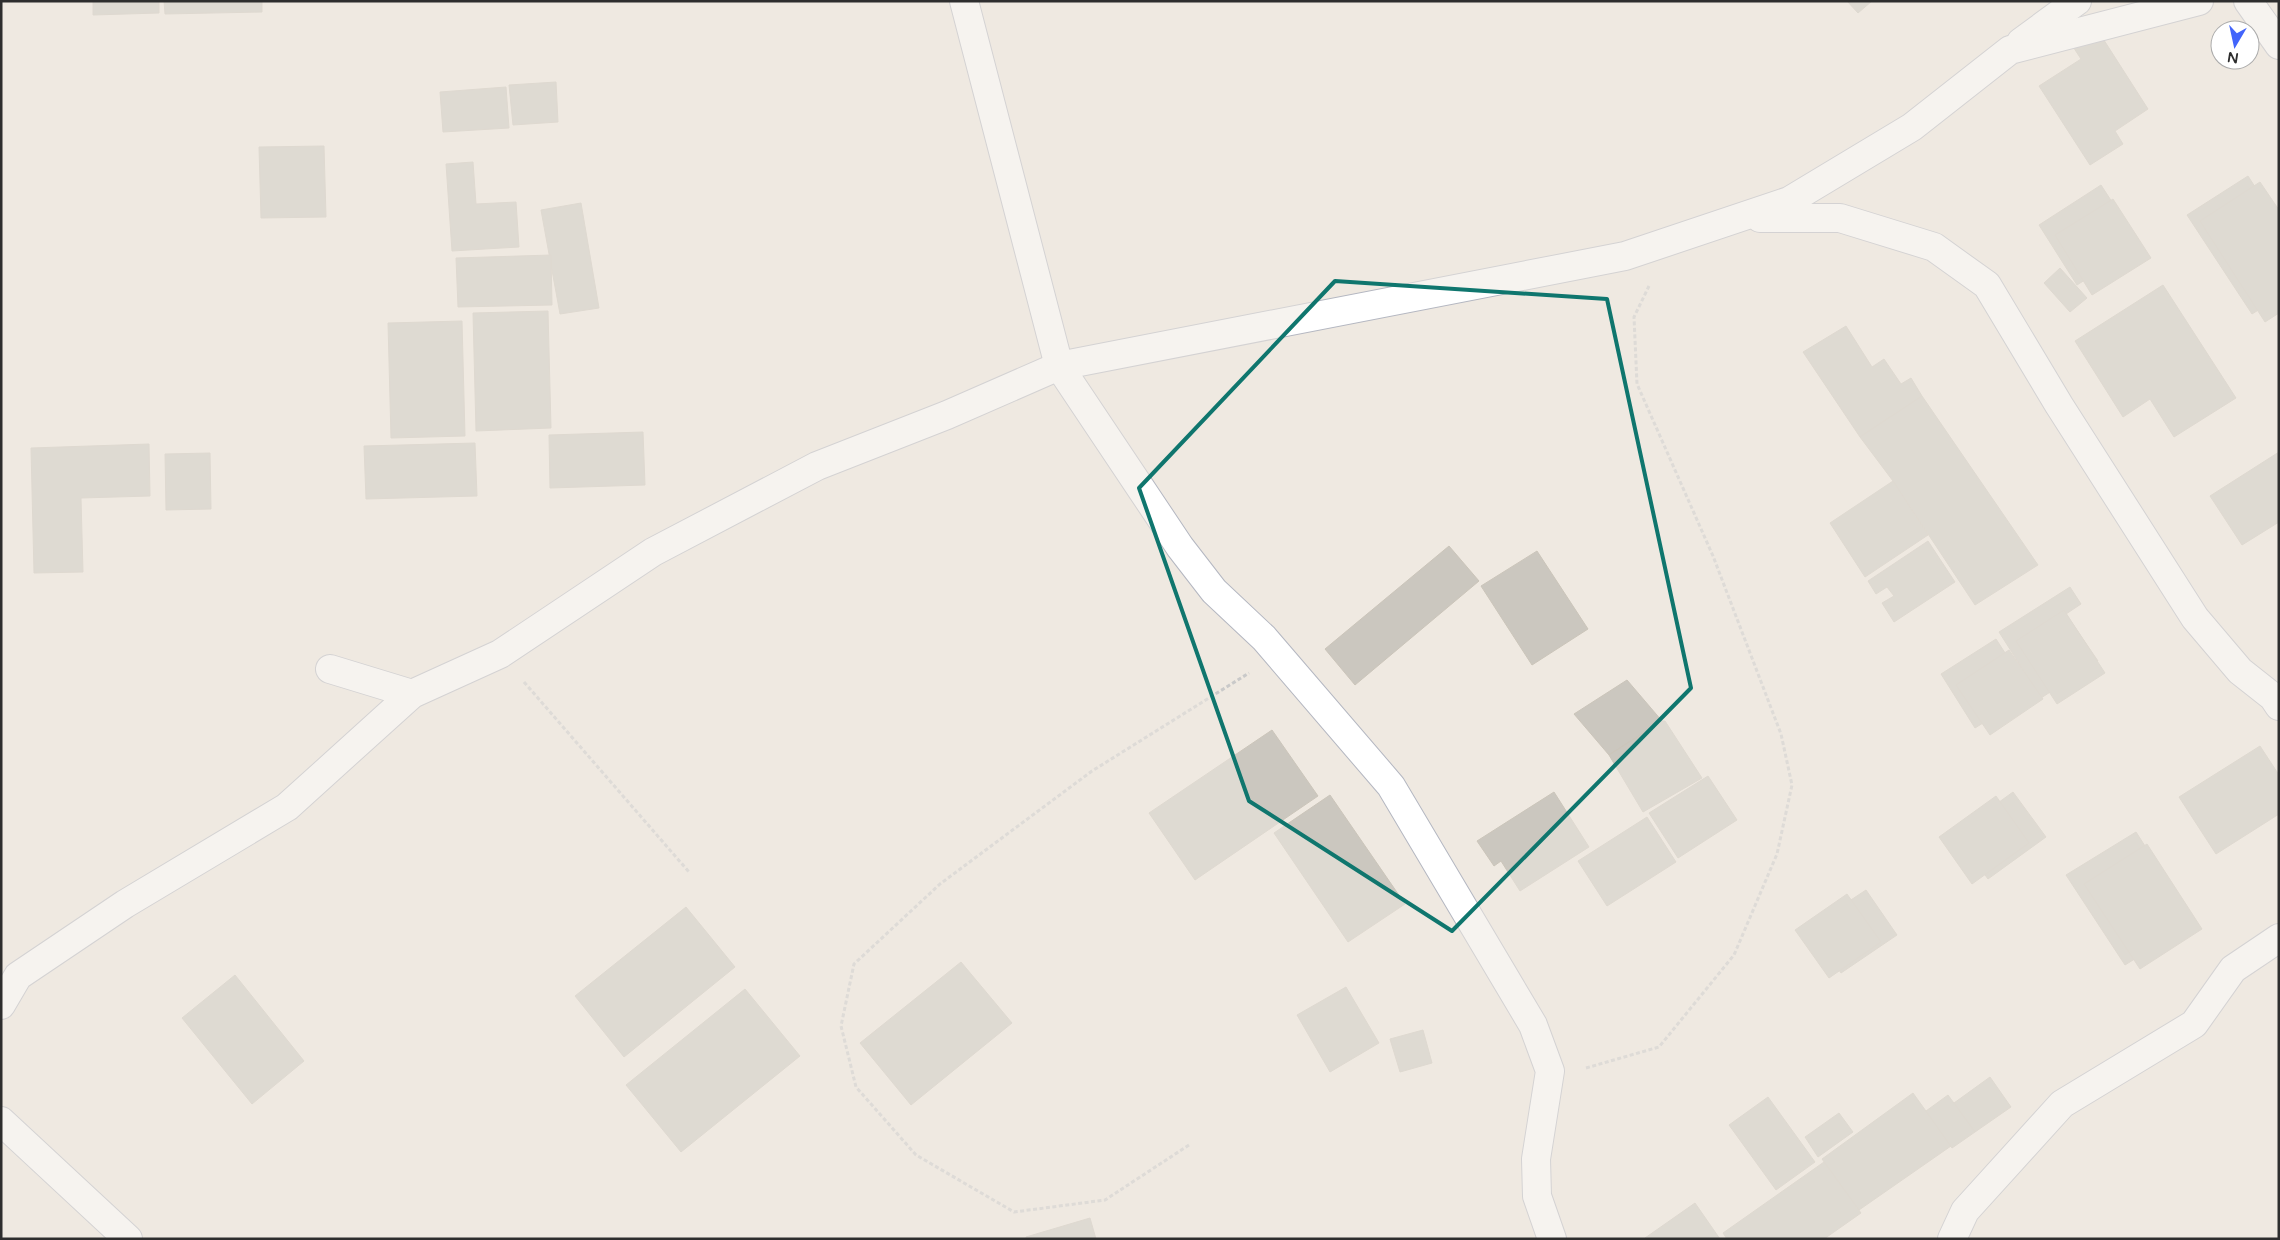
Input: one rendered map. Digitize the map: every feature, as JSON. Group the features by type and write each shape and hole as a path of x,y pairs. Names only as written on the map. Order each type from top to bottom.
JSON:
{"street":[{"path":"964,1 1059,366 1180,547 1214,591 1264,638 1391,786 1533,1025 1550,1071 1536,1159 1537,1196 1552,1239"},
{"path":"1,1005 18,976 125,904 287,807 412,694 500,654 653,552 817,466 947,415 1059,366 1625,256 1789,201 1912,127 2010,50 2077,1"},
{"path":"2010,50 2199,1"},
{"path":"2248,1 2279,44"},
{"path":"1738,218 1840,218 1934,247 1987,285 2059,405 2195,618 2240,671 2273,698 2279,706"},
{"path":"330,669 412,694"},
{"path":"1952,1239 1965,1211 2062,1104 2194,1024 2233,969 2279,938"},
{"path":"1,1121 128,1239"}],"path":[{"path":"1550,1071 1584,1069 1659,1047 1734,955 1777,854 1792,785 1781,734 1713,556 1637,384 1634,317 1672,240"},
{"path":"500,654 689,872"},
{"path":"1189,1145 1105,1200 1014,1212 916,1155 856,1087 841,1026 854,964 940,884 1092,771 1277,655"}],"highlighted area":[{"path":"1335,281 1607,299 1691,688 1452,931 1249,801 1139,488"}],"building":[{"path":"93,1 159,1 159,13 93,15"},
{"path":"164,1 262,1 262,12 165,14"},
{"path":"1847,1 1872,1 1858,13"},
{"path":"2093,23 2148,109 2115,131 2123,144 2090,165 2039,86 2081,59 2068,39"},
{"path":"556,82 558,122 513,125 509,85"},
{"path":"506,87 509,128 443,132 440,92"},
{"path":"324,146 326,217 261,218 259,147"},
{"path":"473,162 476,204 516,202 519,247 452,251 446,164"},
{"path":"2248,176 2279,224 2279,297 2252,314 2187,215"},
{"path":"2260,182 2279,210 2279,313 2265,322 2200,221"},
{"path":"2101,185 2140,245 2077,285 2039,225"},
{"path":"2113,199 2151,258 2092,295 2055,235"},
{"path":"581,203 599,308 560,314 541,210"},
{"path":"551,255 552,305 458,307 456,258"},
{"path":"2060,268 2087,298 2070,312 2044,283"},
{"path":"2163,285 2236,398 2174,437 2150,399 2123,417 2075,341"},
{"path":"548,311 551,428 476,431 473,313"},
{"path":"462,321 465,436 391,438 388,323"},
{"path":"1846,326 1872,367 1884,359 1901,384 1911,378 1922,396 1860,437 1803,352"},
{"path":"1922,396 2038,565 1975,605 1893,481 1860,437"},
{"path":"643,432 645,485 550,488 549,435"},
{"path":"475,443 477,496 366,499 364,446"},
{"path":"149,444 150,496 81,498 83,572 34,573 31,448"},
{"path":"2279,452 2279,522 2242,545 2210,496"},
{"path":"210,453 211,509 166,510 165,454"},
{"path":"1893,481 1928,535 1865,577 1830,523"},
{"path":"1928,541 1955,582 1894,622 1882,603 1894,596 1887,587 1876,594 1868,581"},
{"path":"1449,546 1479,581 1355,685 1325,649"},
{"path":"1537,551 1588,629 1532,665 1481,586"},
{"path":"2070,587 2081,604 2066,614 2098,661 2041,698 1999,632"},
{"path":"2064,610 2105,673 2057,704 2016,641"},
{"path":"1996,639 2031,693 1975,728 1941,674"},
{"path":"2009,650 2043,699 1990,735 1956,685"},
{"path":"1627,680 1662,721 1609,755 1574,714"},
{"path":"1662,721 1665,721 1702,778 1643,812 1609,755"},
{"path":"1272,730 1318,796 1195,880 1149,813"},
{"path":"2260,746 2279,775 2279,814 2216,854 2179,797"},
{"path":"1708,776 1737,820 1678,858 1649,813"},
{"path":"1554,792 1589,847 1520,891 1501,861 1494,866 1477,841"},
{"path":"2013,792 2046,837 1988,879 1955,834"},
{"path":"1330,795 1405,904 1348,942 1274,833"},
{"path":"1996,796 2029,843 1972,884 1939,837"},
{"path":"1647,817 1676,862 1607,906 1578,861"},
{"path":"2136,832 2194,922 2125,965 2066,875"},
{"path":"2147,844 2202,929 2140,969 2084,884"},
{"path":"1866,890 1897,935 1841,973 1810,927"},
{"path":"1847,894 1881,942 1829,978 1795,930"},
{"path":"686,907 735,967 624,1057 575,996"},
{"path":"961,962 1012,1023 911,1105 860,1043"},
{"path":"235,975 304,1061 252,1104 182,1018"},
{"path":"1346,987 1379,1043 1330,1072 1297,1015"},
{"path":"745,989 800,1056 681,1152 626,1085"},
{"path":"1423,1030 1432,1063 1400,1072 1390,1039"},
{"path":"1990,1077 2011,1107 1975,1132 1954,1103"},
{"path":"1913,1093 1951,1146 1859,1210 1822,1159"},
{"path":"1948,1095 1975,1132 1952,1148 1926,1111"},
{"path":"1768,1097 1815,1162 1776,1190 1729,1125"},
{"path":"1839,1113 1853,1132 1818,1157 1805,1137"},
{"path":"1824,1162 1861,1213 1824,1239 1727,1239 1723,1233"},
{"path":"1695,1203 1720,1239 1645,1239 1645,1238"},
{"path":"1090,1218 1096,1239 1026,1239 1026,1237"}]}
